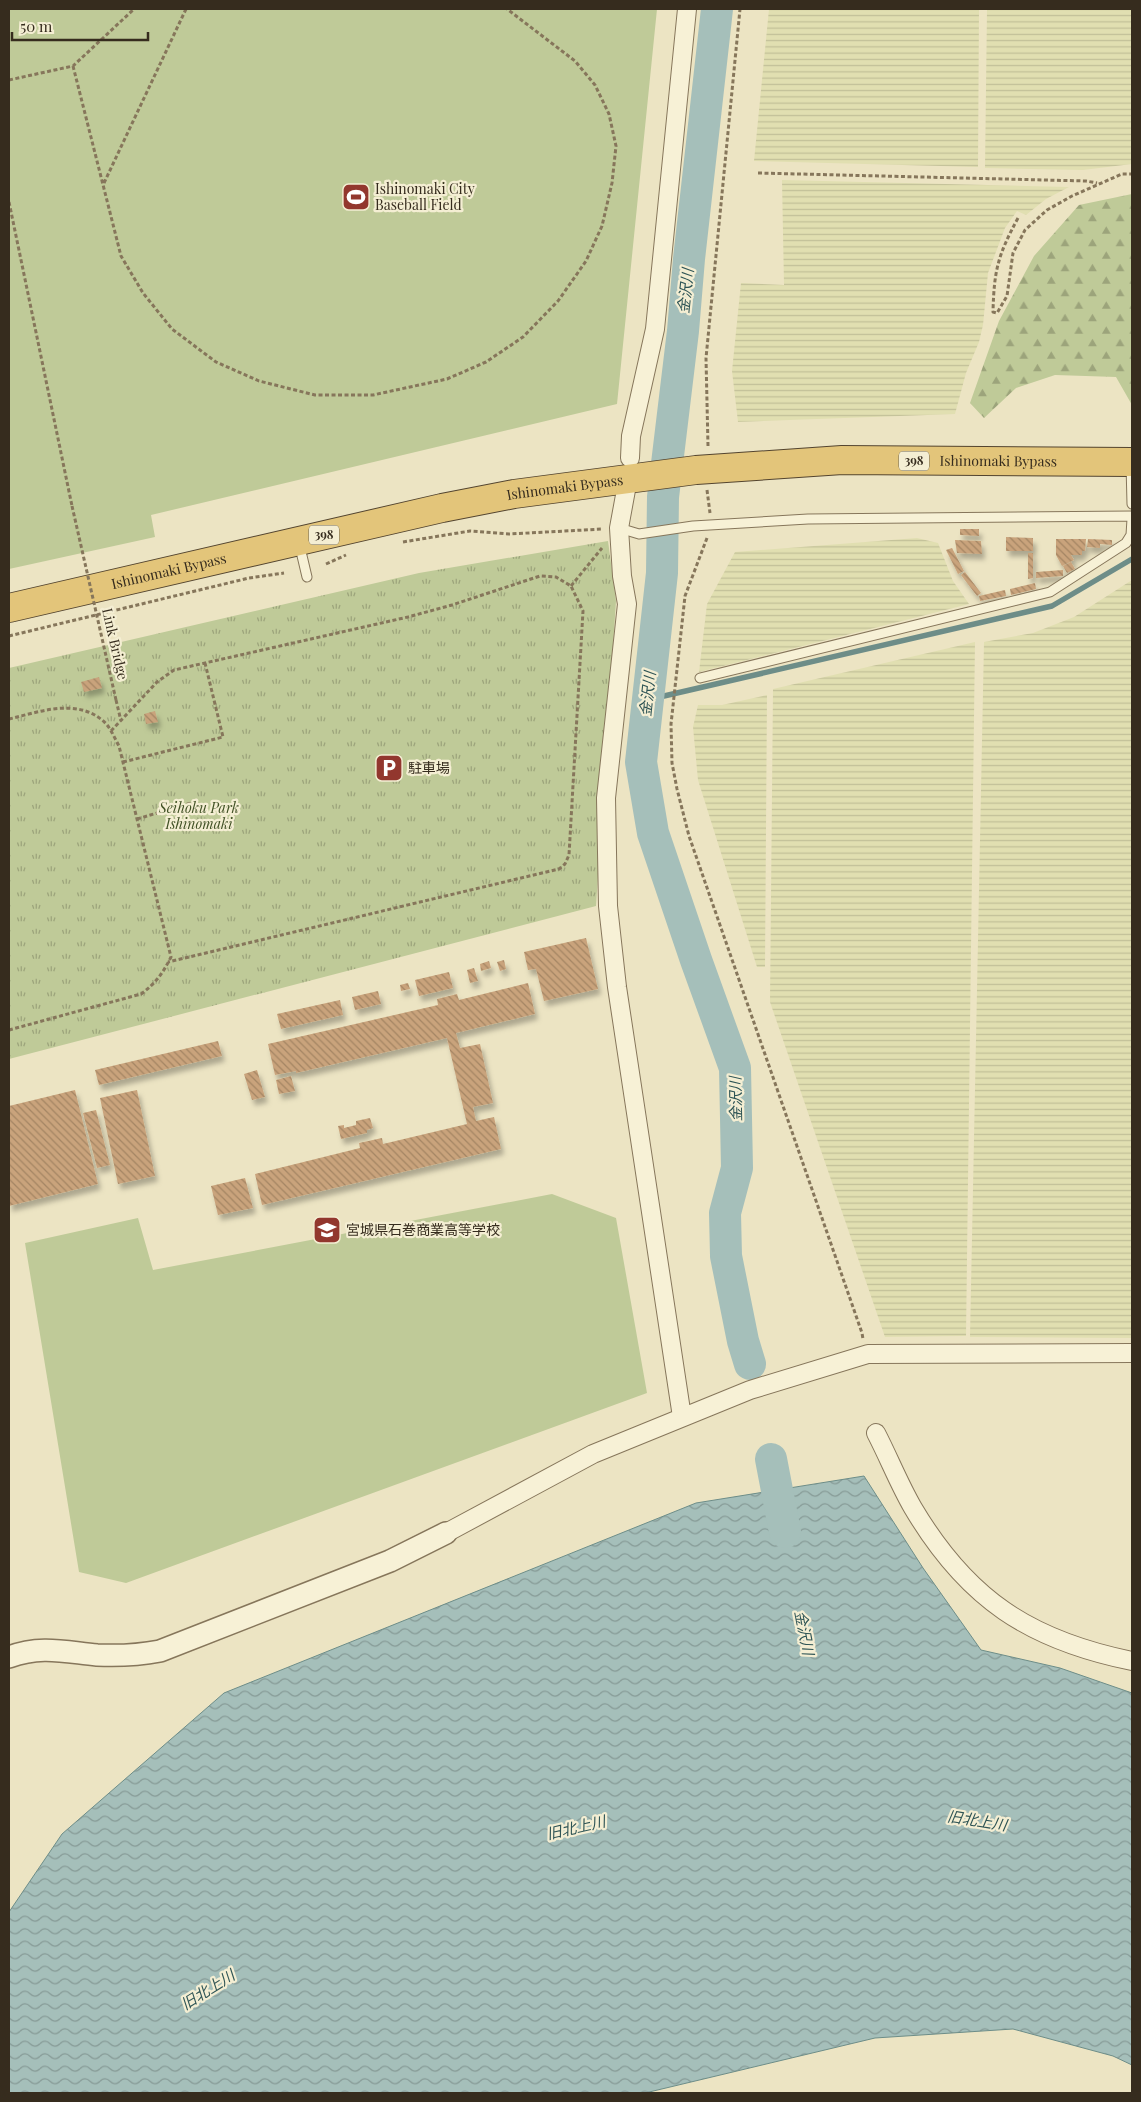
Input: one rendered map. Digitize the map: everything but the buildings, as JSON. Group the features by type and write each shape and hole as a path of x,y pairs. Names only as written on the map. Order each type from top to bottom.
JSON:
{"highway":[{"name":"Ishinomaki Bypass","path":"9,608 442,508 633,472 704,463 842,460 1132,462"}],"street":[{"path":"682,1417 620,1006 608,906 606,798 627,604 622,576 619,528 633,472 631,436 655,329 687,9"},
{"path":"9,1657 22,1652 49,1649 99,1655 129,1655 160,1651 390,1561 593,1454 750,1390 863,1356 1132,1354"},
{"path":"876,1433 913,1507 939,1548 962,1577 1006,1613 1044,1635 1097,1654 1132,1661"}],"lane":[{"path":"1132,462 1132,504"},
{"path":"619,528 639,534 693,526 808,519 1132,517 1131,535 1126,543 1050,592 700,678"},
{"path":"299,540 307,577"}],"path":[{"path":"9,80 73,66 134,9"},
{"path":"103,184 186,9"},
{"path":"73,66 121,256 143,293 172,329 216,362 259,381 315,396 373,395 447,379 486,362 529,331 558,301 586,261 602,226 612,183 616,146 609,114 595,85 575,61 507,9"},
{"path":"740,9 706,358 709,425 704,463 712,525 685,596 671,724 672,764 689,836 862,1333 863,1356"},
{"path":"758,172 1086,181 1097,183"},
{"path":"1018,218 1002,248 996,270 993,312 997,313 1007,296 1013,254 1025,230 1047,210 1097,183 1122,174 1132,174"},
{"name":"Link Bridge","path":"9,202 72,506 121,721"},
{"path":"400,543 470,531 509,534 619,528"},
{"path":"571,586 619,528"},
{"path":"326,564 352,552"},
{"path":"9,636 249,578 284,573"},
{"path":"111,731 157,682 174,670 434,610 540,576 556,577 571,586 583,611 569,855 565,864 559,869 168,962"},
{"path":"123,762 223,737 205,663"},
{"path":"9,719 51,709 74,708 90,713 103,721 111,731 119,746 171,957 155,984 141,994 9,1030"},
{"path":"137,819 191,803"}],"shaded area":[{"path":"769,9 979,9 978,167 754,161"},
{"path":"987,9 1132,9 1132,164 1083,170 985,168"},
{"path":"782,180 1069,187 1046,199 1026,215 1017,211 1005,228 988,273 983,325 979,342 966,373 955,414 738,422 732,371 741,283 784,285"},
{"path":"917,538 938,543 953,581 969,604 699,672 707,604 735,552"},
{"path":"1132,580 1132,1338 970,1337 984,642 1033,633 1074,617"},
{"path":"975,642 966,1336 885,1337 770,1002 773,689"},
{"path":"767,695 765,967 757,967 698,780 693,727 698,705 722,705"}],"green space":[{"path":"9,9 657,9 617,404 151,515 155,537 9,569"},
{"path":"1132,194 1132,405 1116,377 1055,375 1016,388 984,418 970,403 999,321 1034,256 1079,205"},
{"name":"Seihoku Park Ishinomaki","path":"608,541 616,601 596,906 9,1059 9,668 419,573"},
{"path":"552,1194 616,1218 647,1393 126,1583 79,1572 25,1243 138,1218 153,1270"}],"water":[{"name":"旧北上川","path":"864,1476 923,1568 981,1650 1060,1668 1132,1693 1132,2065 1113,2056 1013,2029 875,2038 645,2093 9,2093 9,1912 62,1834 224,1693 696,1503"}],"waterway":[{"name":"金沢川","path":"717,9 689,259 683,331 663,497 662,573 641,762 653,833 735,1068 737,1168 725,1213 726,1256 743,1341 750,1364"},
{"path":"649,696 664,696 1052,606 1132,559"},
{"name":"金沢川","path":"771,1459 785,1532"}],"place":[{"name":"Ishinomaki City Baseball Field","path":"356,197"},
{"name":"駐車場","path":"389,768"},
{"name":"宮城県石巻商業高等学校","path":"327,1230"}]}
